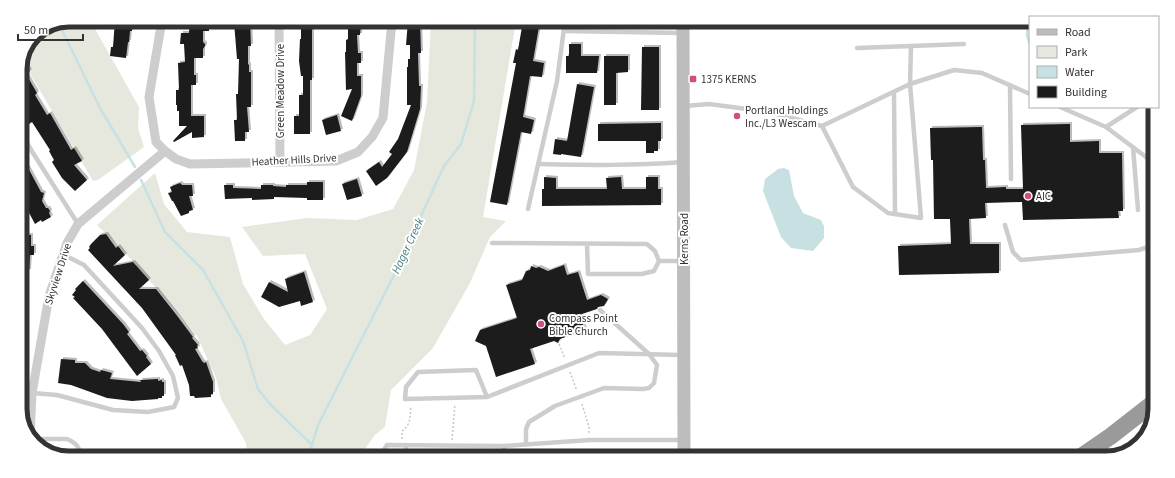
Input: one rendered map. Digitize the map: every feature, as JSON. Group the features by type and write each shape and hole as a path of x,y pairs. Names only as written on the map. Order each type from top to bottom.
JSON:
{"highway":[{"path":"1084,451 1111,436 1148,407"}],"street":[{"path":"161,27 148,97 156,142 164,151"},
{"name":"Green Meadow Drive","path":"279,27 280,162"},
{"name":"Heather Hills Drive","path":"164,151 176,159 190,164 336,161 358,152 372,137 383,118 391,27"},
{"name":"Kerns Road","path":"683,27 684,451"},
{"name":"Skyview Drive","path":"31,426 33,389 49,296 67,243 78,224 164,151"}],"lane":[{"path":"528,209 557,81 564,27"},
{"path":"564,31 683,27"},
{"path":"857,48 964,44"},
{"path":"822,126 854,187 888,213 921,218 910,84 911,46"},
{"path":"683,106 709,104 769,112 822,126 910,84 954,70 982,73 1029,94"},
{"path":"1010,85 1011,179"},
{"path":"894,92 895,214"},
{"path":"1062,108 1106,127 1146,157 1148,160"},
{"path":"1106,127 1135,108"},
{"path":"27,143 78,224"},
{"path":"1133,147 1138,210"},
{"path":"538,164 654,164 684,161"},
{"path":"1005,225 1012,252 1021,260 1139,250 1148,247"},
{"path":"492,243 647,244 655,251 659,261 654,271 642,274 588,274 587,244"},
{"path":"27,387 113,410 148,412 174,407 178,398 173,376 159,351 142,328 84,265 62,254"},
{"path":"659,261 684,261"},
{"path":"526,444 526,429 529,422 555,406 604,388 643,389 650,388 654,383 657,364 649,354 600,310"},
{"path":"487,397 476,370 469,370 418,372 406,387 405,399 487,397 599,353 684,355"},
{"path":"39,438 67,439 73,441 80,451"},
{"path":"383,451 387,445 504,446 589,440 684,440"},
{"path":"406,445 407,451"},
{"path":"504,446 504,451"}],"path":[{"path":"452,433 455,414 455,398"},
{"path":"402,431 408,426 410,421 411,399"}],"green space":[{"path":"94,27 139,107 138,128 144,147 98,180 93,181 28,70 30,53 39,39 46,34 61,28"},
{"path":"431,27 515,27 483,217 506,221 490,237 470,283 433,348 391,390 385,427 375,435 364,451 247,451 246,443 221,399 216,378 197,336 130,258 97,225 155,173 164,204 187,232 230,237 243,284 264,319 285,345 310,335 327,309 305,254 263,256 242,227 307,218 357,220 393,209 414,170 427,102"}],"water":[{"path":"784,168 789,170 794,196 803,213 821,220 824,226 824,238 813,251 791,248 781,237 763,191 765,179 778,169"}],"building":[{"path":"114,27 132,27 132,31 130,31 126,58 110,56 111,47 113,47"},
{"path":"189,27 209,27 209,31 203,31 203,42 205,46 203,49 203,58 194,58 194,75 196,75 196,85 191,85 191,116 204,116 204,137 192,138 192,132 174,142 173,141 187,126 179,126 179,111 177,111 176,105 176,90 179,90 178,63 185,62 184,44 180,44 181,33 189,33"},
{"path":"234,27 250,27 251,46 248,46 248,65 249,64 249,72 251,72 251,107 247,107 249,132 245,132 245,141 235,141 234,120 237,120 236,94 238,94 239,59 237,59"},
{"path":"301,27 312,27 310,134 294,134 294,116 299,116 299,95 303,95 303,76 301,76 299,61"},
{"path":"348,27 361,27 360,35 357,35 358,53 361,53 361,63 357,63 357,76 361,76 361,96 352,121 341,116 352,89 346,90 345,52 346,40 348,39"},
{"path":"408,27 420,27 421,53 418,53 419,86 421,86 420,109 407,152 387,178 376,186 366,171 379,162 382,167 392,154 389,152 398,139 411,105 407,105 407,67 408,59 410,59 410,45 406,45"},
{"path":"522,27 539,27 533,61 544,63 542,77 530,76 523,117 534,120 531,134 521,132 507,205 490,202 516,63 513,63 516,49 518,50"},
{"path":"569,44 581,44 581,56 599,56 597,73 566,73 566,56 569,56"},
{"path":"642,47 659,47 659,110 641,110"},
{"path":"604,56 628,56 628,72 616,73 616,105 604,105"},
{"path":"27,67 30,71 27,73"},
{"path":"27,76 37,93 35,95 47,115 50,113 71,150 74,148 82,161 74,165 87,180 75,191 62,178 52,162 54,160 49,151 50,150 32,122 29,124 27,121"},
{"path":"577,84 594,87 581,157 553,154 555,139 567,141"},
{"path":"337,115 341,131 326,135 322,120"},
{"path":"661,123 661,141 658,141 658,151 654,151 654,153 646,153 646,141 598,141 598,124"},
{"name":"AIC","path":"1070,124 1070,142 1099,141 1099,153 1122,153 1123,211 1118,211 1119,218 1023,220 1022,202 985,203 986,218 969,219 970,244 999,244 999,273 899,275 898,246 951,244 950,219 934,219 933,160 931,160 930,128 982,127 986,188 1006,187 1006,189 1023,189 1021,125"},
{"path":"27,166 41,192 44,193 42,201 46,208 50,211 49,213 51,217 42,222 41,220 35,224 27,209"},
{"path":"544,177 556,178 556,189 607,189 606,178 621,177 622,189 646,189 646,177 658,177 658,189 661,189 661,205 542,206"},
{"path":"357,179 362,196 347,200 342,184"},
{"path":"307,182 323,182 323,200 274,197 274,199 252,200 252,198 225,199 224,185 233,185 233,188 261,189 261,185 286,187 286,185 307,185"},
{"path":"180,183 182,185 192,185 193,196 189,196 193,210 181,216 168,193 172,192 170,187"},
{"path":"106,234 116,248 118,246 125,255 113,266 133,262 149,280 139,289 156,289 193,337 192,338 198,345 198,348 195,349 202,361 204,363 206,362 213,382 213,394 211,394 211,397 195,398 194,396 190,396 189,385 182,365 180,366 176,355 142,308 88,250 91,244 100,235"},
{"path":"27,235 31,235 31,246 34,246 34,255 30,255 29,271 27,271"},
{"name":"Compass Point Bible Church","path":"564,265 567,275 578,272 587,300 601,295 608,299 604,306 579,315 585,330 560,339 558,343 554,341 530,349 535,364 496,377 486,346 475,341 480,330 517,318 506,285 522,280 526,271 530,270 531,266 536,268 539,267 548,271"},
{"path":"304,272 313,302 301,306 300,301 279,307 261,297 269,282 288,292 285,279"},
{"path":"83,281 123,324 129,332 127,334 140,351 142,350 147,356 146,357 151,364 137,376 102,329 73,298 75,297 72,295 76,290 75,289"},
{"path":"61,359 75,360 75,363 85,363 91,369 100,372 101,370 112,373 110,379 141,382 140,380 162,380 162,382 164,382 164,396 158,399 132,401 107,398 71,385 58,383"}],"waterway":[{"name":"Hager Creek","path":"309,451 318,425 393,277 444,166 461,144 474,101 475,27"},
{"name":"Hager Creek","path":"1028,27 1027,35 1029,42"},
{"path":"61,28 100,108 135,167"},
{"path":"141,180 165,232 203,270 243,341 258,389 270,404 312,445"}],"place":[{"name":"1375 KERNS","path":"693,79"},
{"name":"Portland Holdings Inc./L3 Wescam","path":"737,116"},
{"name":"AIC","path":"1028,196"},
{"name":"Compass Point Bible Church","path":"541,324"}]}
